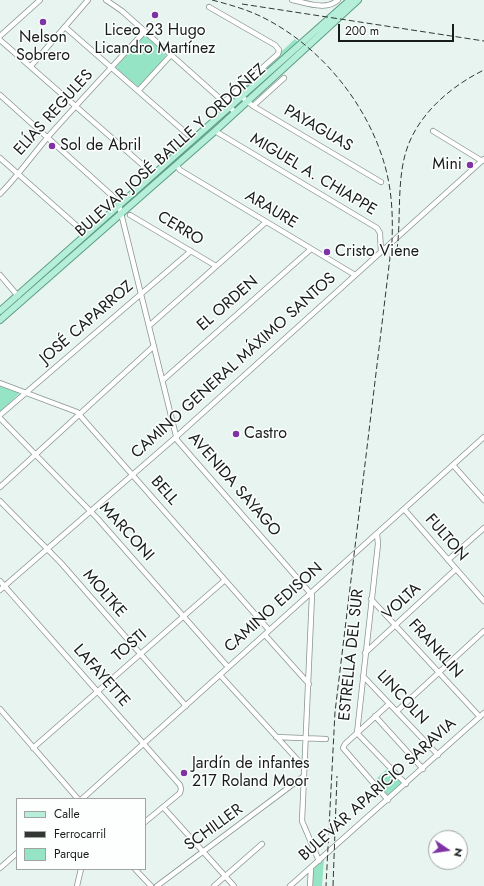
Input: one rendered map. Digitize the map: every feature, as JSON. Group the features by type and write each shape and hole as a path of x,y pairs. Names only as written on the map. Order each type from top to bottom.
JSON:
{"main road":[{"name":"BULEVAR JOSÉ BATLLE Y ORDÓÑEZ","path":"0,311 153,174 233,109 350,0"},
{"name":"BULEVAR JOSÉ BATLLE Y ORDÓÑEZ","path":"244,99 358,0"},
{"name":"BULEVAR JOSÉ BATLLE Y ORDÓÑEZ","path":"0,320 215,131 233,109"}],"street":[{"path":"0,36 40,0"},
{"path":"31,66 88,0"},
{"path":"106,0 115,6 233,109"},
{"path":"292,0 326,6 332,5 338,0"},
{"name":"BULEVAR JOSÉ BATLLE Y ORDÓÑEZ","path":"209,7 278,47 278,54 225,101"},
{"path":"65,27 193,140"},
{"name":"ELÍAS REGULES","path":"0,194 48,138 145,32"},
{"path":"0,40 153,174"},
{"path":"138,91 171,55"},
{"name":"BULEVAR JOSÉ BATLLE Y ORDÓÑEZ","path":"253,106 284,78"},
{"name":"AVENIDA SAYAGO","path":"0,95 116,197 120,204 176,437 179,443 311,593"},
{"name":"PAYAGUAS","path":"244,99 253,106 381,182"},
{"name":"MIGUEL A. CHIAPPE","path":"215,131 377,228 380,232 381,252"},
{"path":"433,131 483,160"},
{"path":"0,158 86,234"},
{"name":"CAMINO GENERAL MÁXIMO SANTOS","path":"0,590 176,437 483,160"},
{"name":"ARAURE","path":"176,165 180,170 355,275"},
{"name":"CERRO","path":"130,215 216,266"},
{"path":"150,325 266,222"},
{"name":"EL ORDEN","path":"163,380 311,249"},
{"name":"JOSÉ CAPARROZ","path":"0,415 191,251"},
{"path":"0,275 18,296"},
{"path":"0,487 154,346"},
{"name":"BELL","path":"0,383 74,410 79,414 269,630"},
{"name":"MARCONI","path":"0,418 91,512 228,667"},
{"name":"CAMINO EDISON","path":"83,798 144,745 228,667 484,437"},
{"path":"453,465 484,500"},
{"name":"MOLTKE","path":"0,501 47,549 186,706"},
{"name":"FULTON","path":"404,509 484,601"},
{"path":"448,560 484,528"},
{"name":"ESTRELLA DEL SUR","path":"377,534 378,544 357,733 406,784"},
{"name":"VOLTA","path":"366,653 456,569"},
{"name":"TOSTI","path":"34,748 225,580"},
{"name":"LAFAYETTE","path":"0,581 180,785 180,793 163,807"},
{"path":"311,593 313,597 302,821 319,861"},
{"name":"FRANKLIN","path":"371,599 480,717"},
{"path":"396,712 484,631"},
{"path":"265,634 309,684"},
{"path":"220,675 304,768"},
{"name":"LINCOLN","path":"363,676 438,755"},
{"path":"388,800 344,750 345,744 389,704"},
{"path":"0,709 2,715 34,748 77,798"},
{"name":"BULEVAR APARICIO SARAVIA","path":"290,886 484,713"},
{"path":"375,716 423,769"},
{"path":"276,737 326,739"},
{"name":"SCHILLER","path":"158,886 304,776"},
{"path":"146,821 163,807 234,886"},
{"path":"214,886 262,844"},
{"path":"0,868 16,854"},
{"path":"310,868 310,886"},
{"path":"77,886 81,870"},
{"path":"136,870 151,886"}],"green space":[{"path":"143,36 148,37 165,53 166,56 140,86 137,86 117,70 116,67"},
{"path":"295,39 298,42 235,99 232,97"},
{"path":"228,112 213,129 129,202 151,180"},
{"path":"0,385 18,392 19,394 0,412"},
{"path":"388,768 402,783 388,797 374,781"},
{"path":"324,859 322,886 311,886 312,870"}],"railway":[{"path":"212,0 246,10 266,19 286,31 324,62 355,100 367,121 385,166 391,194 392,241 335,712 326,886"},
{"path":"242,4 484,41"},
{"path":"397,250 401,178 405,155 410,141 425,116 446,94 458,85 484,70"},
{"path":"333,886 337,776"}],"place":[{"name":"Liceo 23 Hugo Licandro Martínez","path":"155,15"},
{"name":"Nelson Sobrero","path":"43,22"},
{"name":"Sol de Abril","path":"52,146"},
{"name":"Mini","path":"470,165"},
{"name":"Cristo Viene","path":"327,252"},
{"name":"Castro","path":"236,434"},
{"name":"Jardín de infantes 217 Roland Moor","path":"184,773"}]}
